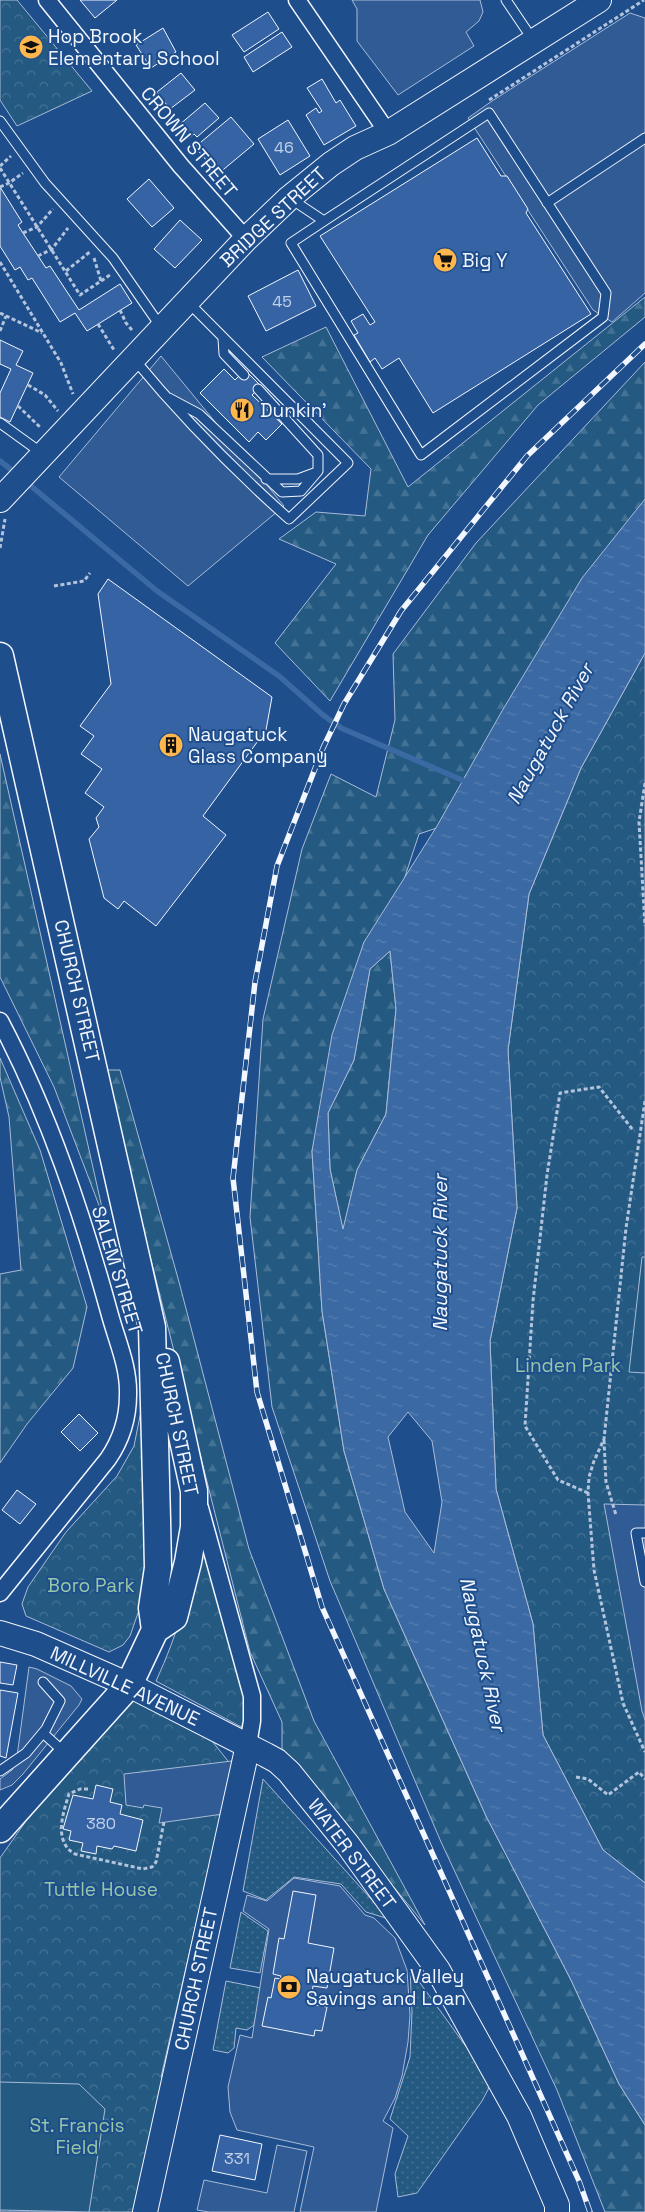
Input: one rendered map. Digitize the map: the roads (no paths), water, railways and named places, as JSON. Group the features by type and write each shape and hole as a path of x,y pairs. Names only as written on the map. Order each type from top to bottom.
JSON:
{"main road":[{"name":"CHURCH STREET","path":"0,656 152,1326 166,1362 194,1491 194,1527 180,1598 174,1617 155,1630 129,1685 0,1829"},
{"name":"CHURCH STREET","path":"152,1326 156,1402 158,1549 158,1568 152,1608 155,1630"}],"street":[{"name":"CROWN STREET","path":"47,0 181,166 246,239"},
{"path":"297,0 388,133"},
{"name":"BRIDGE STREET","path":"2,497 37,460 126,356 162,330 246,239 289,198 331,164 355,148 388,133 599,0"},
{"name":"SALEM STREET","path":"0,1021 23,1064 58,1148 93,1251 126,1369 128,1396 125,1424 117,1446 0,1593"},
{"path":"194,1491 207,1529 252,1696 252,1720 248,1745"},
{"name":"MILLVILLE AVENUE","path":"0,1633 36,1644 129,1685 248,1745"},
{"name":"CHURCH STREET","path":"145,2212 248,1745"},
{"name":"WATER STREET","path":"248,1745 277,1761 289,1772 348,1846 438,1970 519,2116 557,2205 558,2212"}],"lane":[{"path":"506,0 535,42"},
{"path":"489,113 606,293 603,317 421,455 291,243 324,221 489,113"},
{"path":"0,122 33,166 120,268 162,330"},
{"path":"548,203 645,138"},
{"path":"289,198 324,221"},
{"path":"126,356 246,480 289,519 348,463 187,302"},
{"path":"223,339 224,354 244,375"},
{"path":"160,393 199,414 282,492 301,491 318,471 318,455 258,389"},
{"path":"0,423 37,460"},
{"path":"645,1533 636,1533 645,1582"},
{"path":"0,1771 26,1753 43,1733 60,1701 43,1682"},
{"path":"43,1733 67,1754"}],"water":[{"name":"Naugatuck River","path":"645,499 645,653 581,768 529,894 508,1050 517,1208 490,1341 496,1489 533,1624 543,1735 603,1850 645,1883 645,2125 619,2084 571,1980 486,1816 384,1589 344,1451 322,1311 312,1151 332,1035 364,942 437,826 502,711 582,578","holes":["390,951 396,1009 386,1114 357,1170 343,1229 330,1169 328,1113 354,1060 370,969","408,1412 432,1441 442,1502 434,1553 405,1512 388,1437"]}],"waterway":[{"path":"0,461 18,475"},
{"path":"25,481 157,591 279,676 323,715 341,728 469,783"}],"railway":[{"path":"590,2212 579,2181 322,1607 257,1392 233,1178 255,982 277,866 323,748 344,704 401,611 527,456 645,344"}],"place":[{"name":"Hop Brook Elementary School","path":"31,47"},
{"name":"Big Y","path":"445,260"},
{"name":"Dunkin'","path":"242,410"},
{"name":"Naugatuck Glass Company","path":"171,745"},
{"name":"Naugatuck Valley Savings and Loan","path":"289,1987"}],"park label":[{"name":"Linden Park","path":"568,1365"},
{"name":"Boro Park","path":"91,1585"},
{"name":"Tuttle House","path":"101,1889"},
{"name":"St. Francis Field","path":"77,2136"}]}
